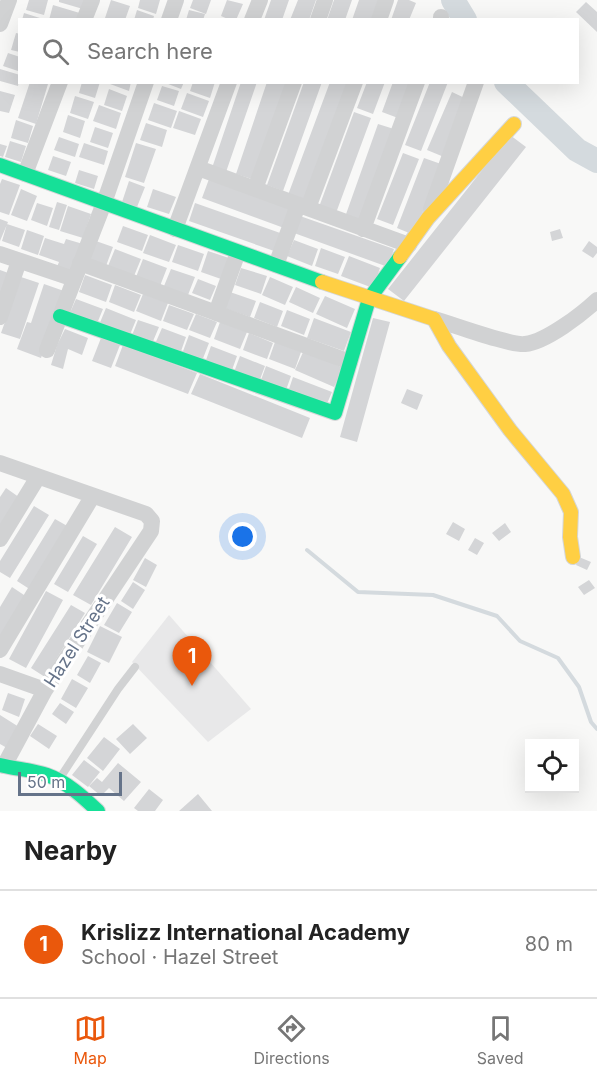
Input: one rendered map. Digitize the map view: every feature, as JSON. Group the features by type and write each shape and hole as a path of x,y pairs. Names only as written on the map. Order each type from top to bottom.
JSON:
{"street":[{"path":"0,24 9,0"},
{"path":"85,18 92,0"},
{"path":"170,18 176,0"},
{"path":"253,18 260,0"},
{"path":"319,18 325,0"},
{"path":"380,18 386,0"},
{"path":"25,174 59,84"},
{"path":"47,350 104,203 145,84"},
{"path":"175,229 228,84"},
{"path":"255,189 293,84"},
{"path":"276,266 355,84"},
{"path":"363,229 416,84"},
{"path":"428,218 475,84"},
{"path":"60,316 335,413 369,299 428,218 514,124"},
{"path":"0,165 369,299 524,345 540,340 597,300"},
{"path":"198,168 408,245"},
{"path":"216,313 238,252"},
{"path":"0,254 74,279"},
{"path":"0,317 19,261"},
{"path":"80,263 350,362"},
{"path":"434,319 450,346 510,430 563,494 571,512 570,537 573,556"},
{"path":"0,463 92,497 0,650"},
{"path":"0,539 38,477"},
{"name":"Hazel Street","path":"2,765 45,690 151,531 152,521 146,514 92,497"},
{"path":"0,674 45,690"},
{"path":"2,765 52,778 73,789 98,811"}],"lane":[{"path":"52,778 135,668"}],"shaded area":[{"path":"169,615 251,709 208,742 132,662"}],"building":[{"path":"29,0 48,0 44,15 26,10"},
{"path":"59,0 86,0 83,9 59,2"},
{"path":"111,0 130,6 126,18 105,18"},
{"path":"140,0 160,0 156,14 138,8"},
{"path":"193,0 211,0 206,14 190,8"},
{"path":"227,0 243,4 237,18 221,16"},
{"path":"271,0 289,0 283,18 265,18"},
{"path":"298,0 316,0 310,18 291,18"},
{"path":"334,0 352,0 346,18 328,18"},
{"path":"359,0 381,0 374,18 353,18"},
{"path":"398,0 409,0 416,3 410,18 392,18"},
{"path":"586,2 597,12 597,32 576,12"},
{"path":"53,5 83,14 82,18 50,18"},
{"path":"137,10 154,16 154,18 135,18"},
{"path":"189,10 205,14 204,18 187,18"},
{"path":"24,13 40,18 23,18"},
{"path":"16,33 18,34 18,52 11,50"},
{"path":"8,53 18,56 18,71 3,66"},
{"path":"0,69 18,74 18,86 0,81"},
{"path":"29,84 48,84 36,124 18,118"},
{"path":"81,84 99,84 95,98 79,93"},
{"path":"110,84 131,84 129,91"},
{"path":"168,84 183,84 181,89"},
{"path":"192,84 214,84 210,98 190,91"},
{"path":"240,84 256,84 226,172 212,168"},
{"path":"266,84 287,84 255,180 236,174"},
{"path":"303,84 321,84 283,191 267,185"},
{"path":"329,84 348,84 305,201 288,195"},
{"path":"366,84 384,84 373,114 357,108"},
{"path":"392,84 411,84 398,118 382,112"},
{"path":"429,84 447,84 421,151 405,145"},
{"path":"162,86 179,91 174,106 157,100"},
{"path":"109,89 127,96 122,111 104,105"},
{"path":"0,91 15,95 9,113 0,111"},
{"path":"452,92 469,100 444,157 427,150"},
{"path":"187,93 209,101 203,117 181,109"},
{"path":"75,96 94,102 88,119 70,113"},
{"path":"154,103 177,111 171,128 148,120"},
{"path":"99,105 121,113 116,129 93,121"},
{"path":"179,111 201,119 195,135 173,128"},
{"path":"354,112 371,118 336,213 319,207"},
{"path":"68,115 85,121 80,138 63,132"},
{"path":"16,120 33,126 28,143 11,138"},
{"path":"146,123 167,130 162,147 140,140"},
{"path":"378,124 394,129 361,222 345,217"},
{"path":"95,127 113,133 108,148 90,142"},
{"path":"510,135 526,147 404,301 388,289"},
{"path":"59,137 79,144 75,157 54,150"},
{"path":"10,141 26,146 21,162 5,157"},
{"path":"84,143 108,151 104,165 79,157"},
{"path":"136,143 156,149 144,183 125,177"},
{"path":"0,144 7,146 3,157 0,156"},
{"path":"403,153 419,159 393,225 377,219"},
{"path":"53,156 71,162 66,176 48,170"},
{"path":"424,158 441,164 414,235 397,228"},
{"path":"79,170 98,176 94,189 75,183"},
{"path":"2,179 20,185 9,215 0,212"},
{"path":"209,179 291,208 284,228 202,198"},
{"path":"129,181 145,187 137,207 122,202"},
{"path":"21,189 37,196 27,221 11,215"},
{"path":"153,189 176,197 169,214 147,207"},
{"path":"57,202 67,205 59,230 49,227"},
{"path":"37,203 53,208 47,226 31,220"},
{"path":"195,203 283,234 277,252 189,221"},
{"path":"68,206 91,214 83,238 60,231"},
{"path":"300,216 394,249 388,267 294,233"},
{"path":"0,219 8,222 0,241"},
{"path":"7,224 25,230 19,247 2,241"},
{"path":"123,226 148,235 142,251 117,242"},
{"path":"560,229 563,238 552,241 550,232"},
{"path":"27,230 44,236 38,255 21,249"},
{"path":"150,235 176,245 169,262 143,253"},
{"path":"45,238 64,244 66,239 83,244 72,274 56,269 59,262 39,255"},
{"path":"93,240 113,247 106,266 86,258"},
{"path":"294,240 318,249 312,266 287,256"},
{"path":"589,241 597,247 597,253 593,258 582,251"},
{"path":"178,245 204,254 198,271 172,262"},
{"path":"321,248 345,257 338,274 315,266"},
{"path":"115,249 141,259 134,276 108,266"},
{"path":"208,251 229,258 221,279 201,272"},
{"path":"349,256 380,268 373,288 341,276"},
{"path":"143,259 167,268 160,286 136,277"},
{"path":"241,268 267,276 261,294 235,285"},
{"path":"171,269 195,277 188,295 164,286"},
{"path":"0,270 11,274 0,304"},
{"path":"85,275 112,285 106,302 79,292"},
{"path":"21,277 39,283 20,339 1,333"},
{"path":"270,277 293,287 285,305 262,295"},
{"path":"198,279 216,286 210,300 192,293"},
{"path":"44,284 64,291 41,358 17,349 27,322 31,323"},
{"path":"115,285 141,295 134,312 109,302"},
{"path":"296,287 320,298 313,313 289,302"},
{"path":"230,292 256,301 250,317 224,308"},
{"path":"143,294 168,303 161,321 136,311"},
{"path":"325,296 355,309 347,328 316,314"},
{"path":"76,299 103,309 96,326 69,315"},
{"path":"260,302 283,311 277,327 254,318"},
{"path":"169,305 194,314 187,330 163,321"},
{"path":"106,308 136,320 129,337 99,325"},
{"path":"287,310 310,319 304,335 281,326"},
{"path":"196,314 217,322 210,338 189,330"},
{"path":"314,318 351,332 344,351 307,338"},
{"path":"373,318 390,322 357,442 340,437"},
{"path":"138,320 159,327 151,346 131,338"},
{"path":"220,322 247,332 240,349 214,339"},
{"path":"162,328 186,337 180,354 155,344"},
{"path":"65,329 88,338 82,355 68,349 63,369 51,365"},
{"path":"249,333 273,343 267,359 243,350"},
{"path":"189,335 209,343 202,361 182,354"},
{"path":"101,338 120,345 111,368 92,361"},
{"path":"275,342 301,352 295,369 269,359"},
{"path":"123,345 197,373 188,394 115,366"},
{"path":"211,346 237,356 232,370 206,360"},
{"path":"304,350 343,368 334,387 295,370"},
{"path":"240,356 265,366 259,382 234,372"},
{"path":"266,366 291,376 286,390 261,380"},
{"path":"200,374 310,418 302,438 191,394"},
{"path":"293,377 332,392 326,406 288,392"},
{"path":"407,389 423,395 417,410 401,403"},
{"path":"6,488 23,500 0,535 0,497"},
{"path":"34,506 49,515 10,578 0,572 0,561"},
{"path":"55,519 69,527 31,590 17,581"},
{"path":"453,522 465,529 459,541 446,534"},
{"path":"505,523 511,532 499,541 492,533"},
{"path":"115,527 132,537 91,605 73,595"},
{"path":"83,536 97,544 68,592 54,584"},
{"path":"475,538 484,543 477,555 468,550"},
{"path":"579,557 591,562 587,570 576,565"},
{"path":"145,558 157,565 146,587 133,580"},
{"path":"589,580 595,588 584,595 578,587"},
{"path":"133,582 145,590 133,609 121,601"},
{"path":"12,587 27,597 0,640 0,607"},
{"path":"46,591 63,600 26,668 9,659"},
{"path":"117,603 132,612 119,633 104,625"},
{"path":"71,605 85,613 45,677 31,668"},
{"path":"100,626 122,637 109,663 87,652"},
{"path":"88,656 101,663 90,683 77,675"},
{"path":"72,679 88,688 76,708 61,699"},
{"path":"8,693 25,699 19,717 2,710"},
{"path":"60,703 74,712 66,724 52,714"},
{"path":"0,715 19,727 7,748 0,744"},
{"path":"38,724 57,736 49,749 30,736"},
{"path":"133,724 147,738 130,754 116,739"},
{"path":"104,737 120,749 103,771 87,758"},
{"path":"84,760 100,772 88,787 72,775"},
{"path":"118,763 141,782 124,801 109,788 101,796 89,786 97,778 102,782"},
{"path":"149,789 163,800 155,811 138,811 134,808"},
{"path":"198,794 212,811 179,811"}],"waterway":[{"path":"453,0 464,18"},
{"path":"508,84 577,150 597,161"},
{"path":"307,550 358,592 433,595 497,616 520,641 558,658 579,687 591,722 597,729"}],"traffic: fast":[{"path":"0,165 322,282"},
{"path":"60,316 335,413 369,299 400,257"},
{"path":"0,765 54,778 74,790 98,811"}],"traffic: slow":[{"path":"400,257 428,218 514,124"},
{"path":"322,282 434,319 449,346 510,430 563,494 571,512 570,537 573,557"}],"place":[{"name":"Krislizz International Academy","path":"192,686"}]}
